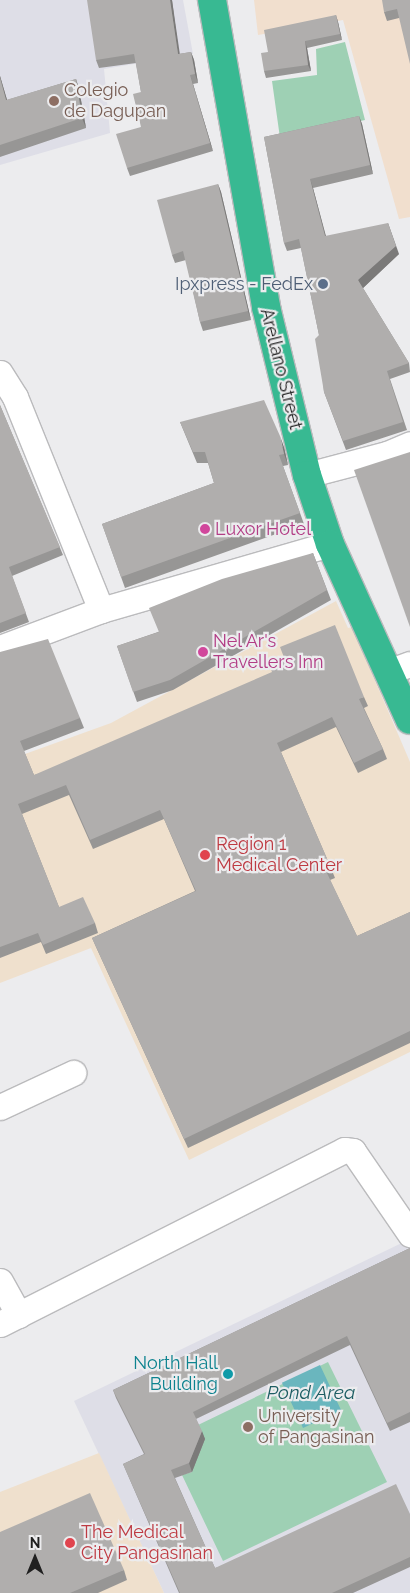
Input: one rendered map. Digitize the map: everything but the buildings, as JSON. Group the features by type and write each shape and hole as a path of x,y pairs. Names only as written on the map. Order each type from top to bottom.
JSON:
{"highway":[{"name":"Arellano Street","path":"212,0 266,307 307,474 330,544 399,668 410,720"}],"street":[{"path":"0,372 15,397 101,610"},
{"path":"307,474 387,454 410,444"},
{"path":"0,648 101,610 330,544"},
{"path":"0,1107 73,1073"},
{"path":"0,1282 10,1319 344,1150 353,1151 410,1234"}],"shaded area":[{"name":"Colegio de Dagupan","path":"0,0 183,0 193,54 104,69 110,133 0,165"},
{"path":"254,0 410,0 410,217 399,219 343,20 258,35"},
{"name":"Region 1 Medical Center","path":"336,601 348,628 352,627 410,762 410,1052 189,1160 91,948 0,983 0,763 111,723"},
{"name":"University of Pangasinan","path":"410,1239 410,1593 164,1593 74,1401"},
{"name":"The Medical City Pangasinan","path":"99,1453 164,1593 0,1593 0,1492"}],"green space":[{"path":"345,42 365,120 280,138 272,81 317,75 316,49"},
{"path":"328,1362 387,1482 223,1561 182,1475 192,1472 198,1425"}],"water":[{"name":"Pond Area","path":"320,1365 341,1410 303,1428 282,1383"}],"place":[{"name":"Colegio de Dagupan","path":"54,101"},
{"name":"Ipxpress - FedEx","path":"323,284"},
{"name":"Luxor Hotel","path":"205,529"},
{"name":"Nel Ar's Travellers Inn","path":"203,652"},
{"name":"Region 1 Medical Center","path":"205,855"},
{"name":"North Hall Building","path":"228,1374"},
{"name":"University of Pangasinan","path":"248,1427"},
{"name":"The Medical City Pangasinan","path":"70,1543"}]}
